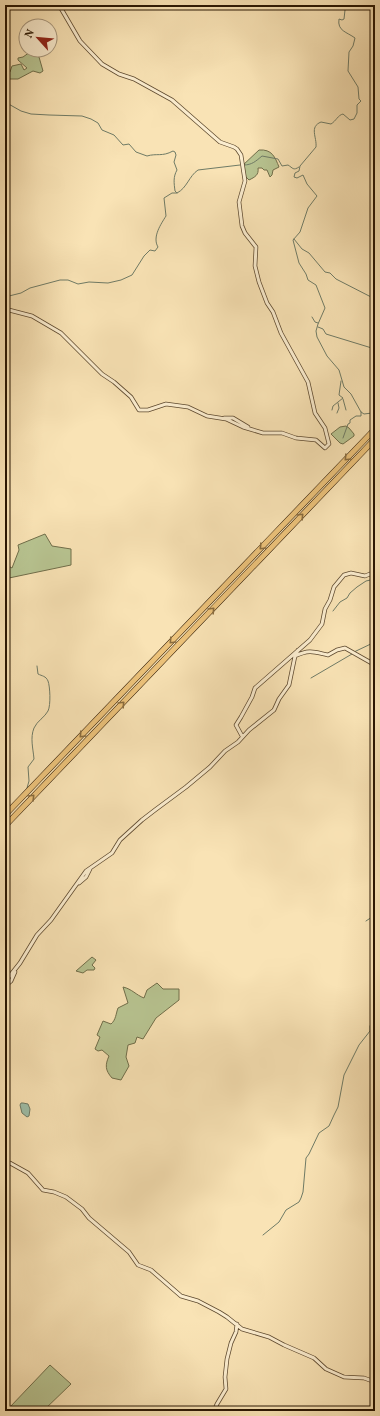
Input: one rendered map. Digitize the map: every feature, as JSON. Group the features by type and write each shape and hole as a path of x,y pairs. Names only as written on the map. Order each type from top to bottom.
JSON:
{"highway":[{"path":"5,815 375,430"},
{"path":"5,826 375,439"}],"street":[{"path":"5,307 11,311 32,316 61,333 102,374 131,396 139,410 148,410 170,404 179,407 191,408 207,416 233,418 251,429 263,433 282,433 296,438 316,440 325,448 329,444 325,428 315,413 308,382 281,333 259,282 255,266 256,247 243,230 239,202 245,181 241,155 234,147 220,142 172,100 134,79 119,74 102,64 80,42 59,5"},
{"path":"242,736 236,725 252,697 255,688 310,640 322,624 325,609 330,600 334,587 344,575 351,573 365,576 375,572"},
{"path":"290,657 306,651 328,655 345,648 375,665"},
{"path":"5,982 15,970 37,935 52,920 76,885 86,878 91,867 112,853 120,840 142,820 210,767 225,751 238,742 242,736 274,710 279,699 289,685 295,656 298,650"},
{"path":"5,986 11,981 15,970"},
{"path":"10,1163 28,1173 43,1190 54,1192 66,1197 82,1209 89,1218 129,1252 138,1265 151,1270 181,1296 203,1304 227,1317 242,1329 269,1337 314,1358 326,1369 344,1377 364,1378 375,1382"},
{"path":"214,1411 216,1404 225,1392 227,1359 236,1332 237,1324"}],"shaded area":[{"path":"18,58 39,58 43,71 40,73 33,71 18,79 5,79 5,73 10,72 12,66 21,64 24,70 27,68 18,60"},
{"path":"259,150 270,152 279,167 273,170 270,177 267,170 258,168 256,176 249,180 245,176 242,166"},
{"path":"346,426 354,434 354,436 343,444 331,434 340,427"},
{"path":"45,534 52,546 71,549 71,565 5,580 5,564 12,568 19,550 18,545"},
{"path":"92,957 96,960 92,965 95,968 94,970 87,970 83,973 76,971"},
{"path":"157,983 163,989 179,989 179,1000 156,1018 143,1039 137,1037 135,1043 128,1045 126,1057 129,1066 121,1080 112,1078 106,1067 109,1056 102,1050 98,1051 95,1049 100,1037 97,1035 103,1021 111,1024 115,1018 118,1008 128,1003 123,987 144,998 147,990"},
{"path":"21,1103 28,1104 30,1109 29,1116 27,1117 22,1113"},
{"path":"50,1365 71,1384 43,1411 13,1411 10,1407"}],"waterway":[{"path":"351,5 345,10 344,19 339,19 339,23 343,31 355,38 353,46 349,52 348,71 358,87 359,99 361,101 357,105 357,113 354,119 350,120 343,114 331,124 321,122 317,124 314,129 316,147 300,166 299,171 295,173 294,177 297,178 303,175 307,184 317,196 308,208 300,232 293,240 299,263 308,280 316,285 325,308 316,331 317,337 327,356 339,370 344,387 351,394 361,412 364,414 372,413 375,421"},
{"path":"5,102 21,111 31,114 82,116 91,119 98,123 102,130 114,135 123,145 129,144 136,152 147,156 166,154 173,151 175,152 176,155 174,162 177,170 174,183 175,191 177,193 198,170 240,165"},
{"path":"244,165 252,163 262,156 278,159 282,166 288,165 294,169 299,167"},
{"path":"5,300 9,296 21,293 30,288 60,280 68,280 78,284 89,282 108,283 121,280 132,275 144,256 150,250 155,251 158,247 156,243 157,235 166,216 164,198 172,193 177,193"},
{"path":"294,239 302,249 309,253 325,272 330,273 336,279 375,299"},
{"path":"312,317 315,322 318,323"},
{"path":"318,327 323,329 326,334 375,349"},
{"path":"332,410 333,406 343,398 339,395 341,381"},
{"path":"343,399 346,410"},
{"path":"337,413 339,408 338,403"},
{"path":"343,438 350,420 356,416 361,416 361,412"},
{"path":"333,611 340,602 347,598 357,587 366,581 375,579"},
{"path":"354,652 375,642"},
{"path":"311,678 352,654"},
{"path":"27,788 29,781 28,767 34,759 32,743 34,728 48,711 50,704 48,681 45,677 38,674 37,666"},
{"path":"366,921 375,915"},
{"path":"263,1235 279,1222 286,1210 299,1202 303,1192 306,1158 319,1133 329,1126 338,1107 344,1075 359,1045 370,1031 370,1026 375,1017"}]}
